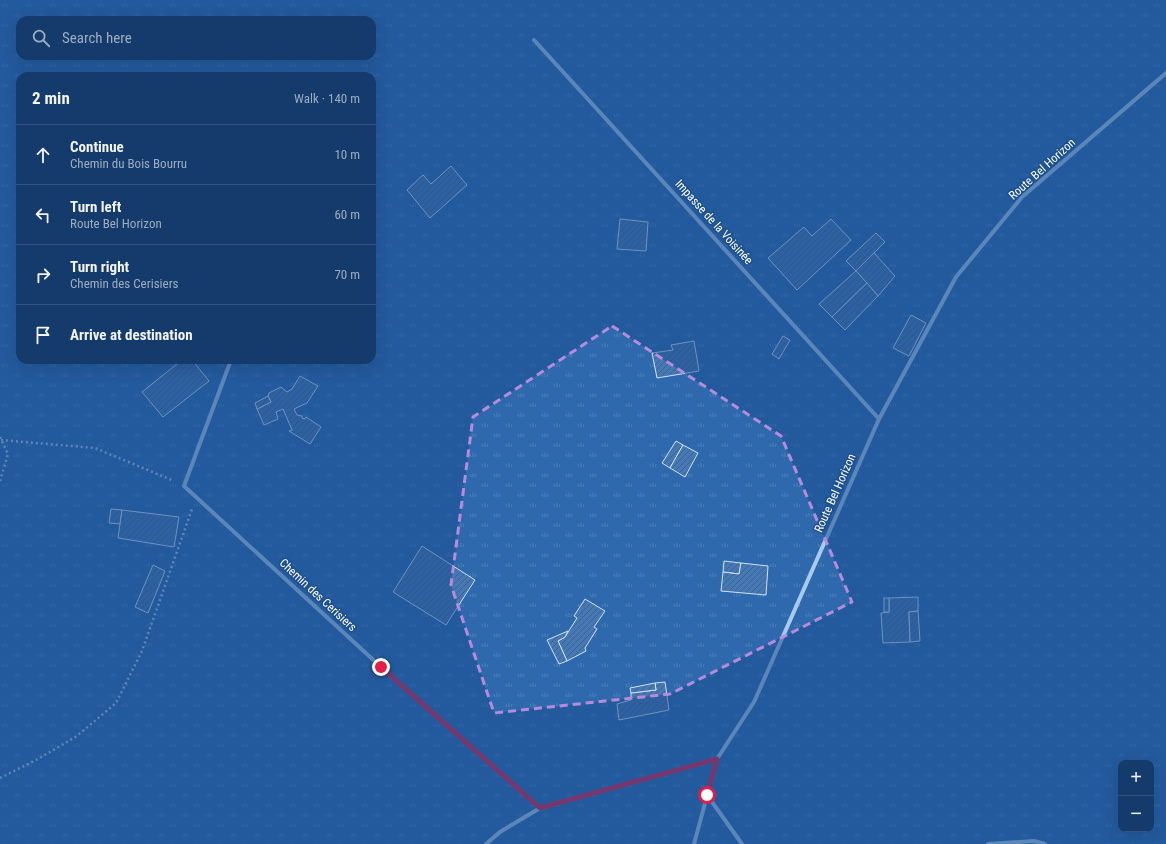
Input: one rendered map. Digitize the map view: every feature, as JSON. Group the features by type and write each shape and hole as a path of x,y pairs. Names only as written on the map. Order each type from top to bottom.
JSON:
{"street":[{"name":"Impasse de la Voisinée","path":"534,40 879,418"},
{"name":"Route Bel Horizon","path":"694,844 717,759 754,702 879,418 956,277 1022,197 1166,73"},
{"path":"184,486 230,364"},
{"name":"Chemin des Cerisiers","path":"184,486 381,667 540,808"},
{"path":"486,844 500,832 540,808 717,759"},
{"path":"707,795 742,844"},
{"path":"988,844 1034,841 1045,844"}],"path":[{"path":"1,439 95,448 184,486"},
{"path":"0,481 8,454 1,439"},
{"path":"0,778 38,759 77,736 116,703 142,651 196,497"}],"highlighted area":[{"path":"612,326 781,436 852,602 670,694 494,713 451,585 473,417"}],"green space":[{"path":"0,0 1166,0 1166,844 0,844"}],"building":[{"path":"451,166 467,185 430,218 407,190 423,175 431,184"},
{"path":"620,219 648,222 646,251 617,249"},
{"path":"831,219 851,240 797,290 768,258 804,227 812,236"},
{"path":"876,233 885,242 856,271 846,261"},
{"path":"874,253 895,276 878,296 856,271"},
{"path":"856,271 867,283 832,317 819,304"},
{"path":"867,283 878,296 845,330 832,317"},
{"path":"911,315 926,323 909,356 893,348"},
{"path":"783,336 790,340 779,359 772,354"},
{"path":"694,341 699,371 657,378 652,353 673,350 671,345"},
{"path":"177,364 195,364 209,381 163,417 142,392"},
{"path":"300,376 318,386 307,403 294,409 297,415 302,416 302,418 305,419 306,417 321,427 310,444 289,431 292,430 283,409 276,412 278,419 264,425 257,409 271,402 268,396 269,393 281,387 287,392 292,389"},
{"path":"268,396 271,402 257,409 255,403"},
{"path":"676,441 683,445 670,468 662,463"},
{"path":"683,445 698,453 685,477 670,468"},
{"path":"111,509 122,510 120,524 109,523"},
{"path":"122,510 179,517 174,547 118,538"},
{"path":"422,546 475,580 446,625 393,592"},
{"path":"724,561 741,563 739,574 723,572"},
{"path":"741,563 768,566 766,595 721,591 723,572 739,574"},
{"path":"153,565 165,571 148,613 135,607"},
{"path":"918,597 918,611 909,612 910,642 883,643 881,613 889,612 889,598"},
{"path":"884,598 889,598 889,612 884,612"},
{"path":"585,599 605,611 594,627 597,629 585,648 586,651 567,661 558,641 565,637 577,618 574,616"},
{"path":"918,611 920,641 910,642 909,612"},
{"path":"568,631 565,637 558,641 567,661 559,664 547,640"},
{"path":"665,682 669,710 619,720 617,704 631,700 631,693 656,690 655,683"},
{"path":"655,683 656,690 631,693 630,688"}],"route":[{"path":"381,667 540,808 717,759 707,795"}]}
